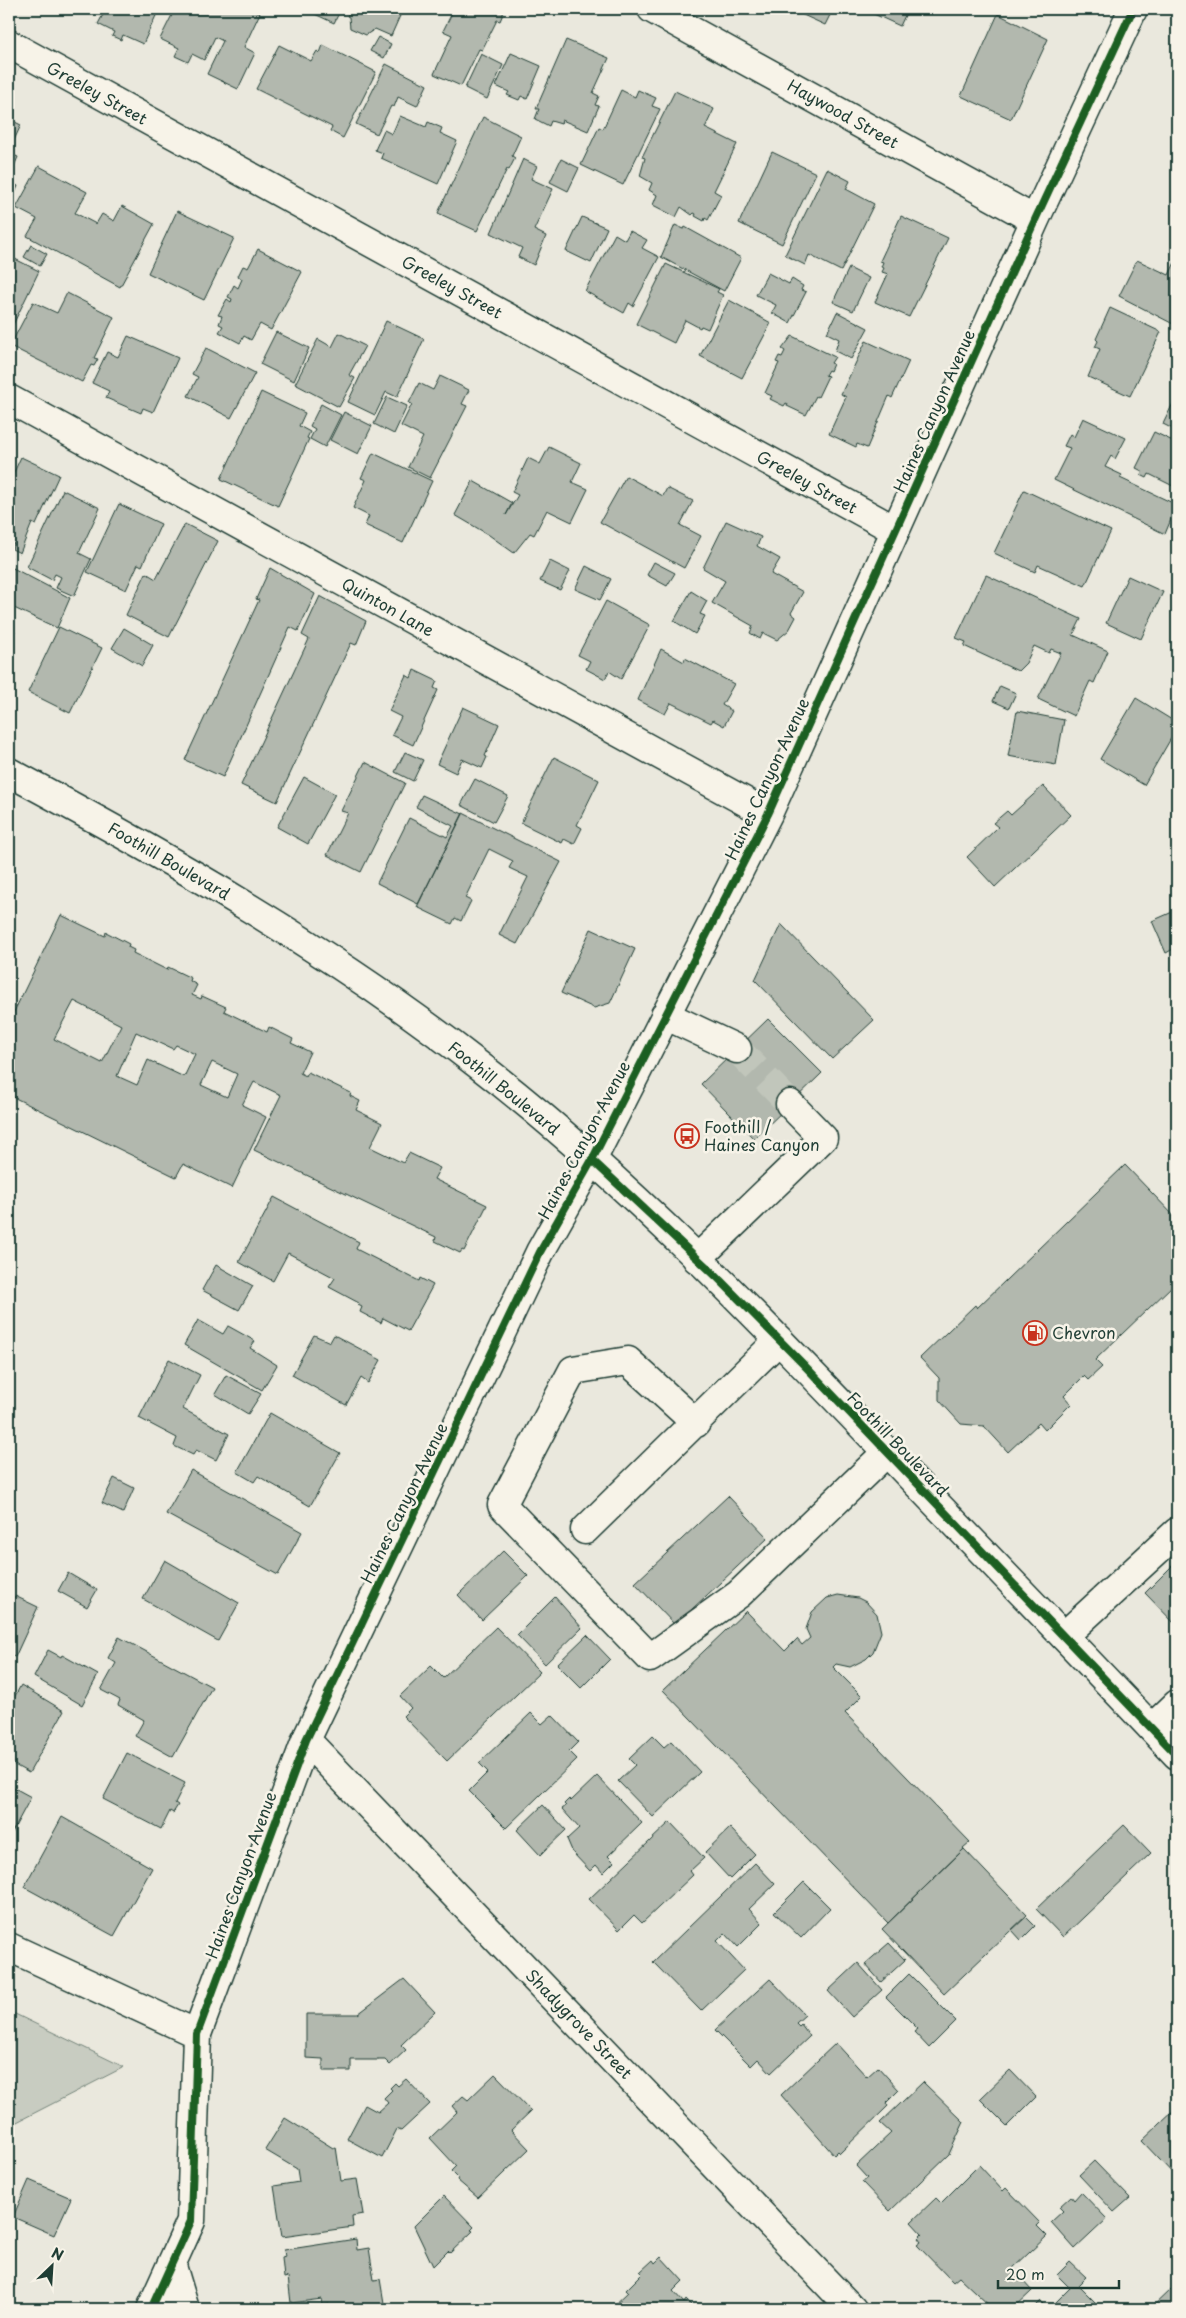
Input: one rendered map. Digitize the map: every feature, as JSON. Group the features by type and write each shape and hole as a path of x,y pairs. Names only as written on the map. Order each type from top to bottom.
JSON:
{"street":[{"name":"Haywood Street","path":"652,9 1035,220"},
{"name":"Haines Canyon Avenue","path":"151,2309 191,2221 197,2034 306,1740 540,1252 592,1160 768,814 1035,220 1133,9"},
{"name":"Greeley Street","path":"9,44 895,530"},
{"name":"Quinton Lane","path":"9,399 768,814"},
{"name":"Foothill Boulevard","path":"9,772 168,858 319,951 378,991 482,1067 592,1160 779,1340 1177,1755"},
{"path":"665,1015 737,1048"},
{"path":"697,1259 823,1138 790,1104"},
{"path":"585,1530 779,1340"},
{"path":"696,1423 628,1361 573,1370 502,1505 650,1658 739,1594 887,1452"},
{"path":"1064,1636 1177,1532"},
{"path":"1152,1728 1177,1704"},
{"name":"Shadygrove Street","path":"306,1740 852,2309"},
{"path":"9,1947 197,2034"},
{"path":"172,2266 185,2309"}],"shaded area":[{"path":"9,2011 124,2067 9,2126"}],"building":[{"path":"106,9 159,9 143,44 123,35 121,40 112,36 114,32 98,24"},
{"path":"175,9 251,9 260,13 244,47 255,53 238,89 207,74 223,41 215,37 204,60 192,54 188,62 175,56 179,48 160,39"},
{"path":"304,9 341,9 334,23"},
{"path":"351,9 403,9 391,36 375,29 366,35 350,28 349,17 347,16"},
{"path":"454,9 505,9 500,21 497,20 482,50 479,49 461,86 434,74 452,35 443,31"},
{"path":"790,9 833,9 825,25"},
{"path":"863,9 908,9 900,26"},
{"path":"998,14 1048,39 1011,119 961,96"},
{"path":"378,37 391,44 384,58 370,51"},
{"path":"566,40 609,58 593,93 599,96 595,105 599,106 588,131 562,120 561,124 551,121 549,126 535,119 539,109 536,109"},
{"path":"279,45 311,61 317,51 320,53 323,45 376,72 343,138 330,131 332,127 256,89"},
{"path":"511,53 541,66 527,99 521,96 519,100 507,95 509,92 496,86"},
{"path":"481,54 503,65 487,99 465,88"},
{"path":"386,64 427,85 417,106 398,97 394,107 391,106 377,134 356,124"},
{"path":"621,90 635,97 638,90 656,98 652,106 660,109 623,185 581,165 599,127 603,129"},
{"path":"675,91 714,109 705,128 737,144 714,191 721,195 708,220 705,218 704,221 695,216 696,214 692,215 681,207 676,217 653,205 657,195 649,190 652,183 640,176 645,158 642,157"},
{"path":"400,116 426,127 428,122 442,128 440,133 457,141 438,184 381,158 383,153 375,150 384,130 392,134"},
{"path":"483,117 521,136 512,156 515,158 509,170 507,169 477,231 438,213"},
{"path":"9,119 21,125 9,151"},
{"path":"772,152 816,173 782,244 739,223"},
{"path":"9,153 18,157 12,171 9,170"},
{"path":"523,159 537,166 531,179 553,189 534,230 546,236 534,265 518,257 522,248 491,233"},
{"path":"561,159 579,168 568,191 550,182"},
{"path":"39,166 87,192 75,213 96,224 102,214 114,221 122,206 154,224 120,287 27,236 37,219 16,208"},
{"path":"827,169 850,181 846,189 874,204 841,271 809,255 805,265 785,255"},
{"path":"9,182 18,186 9,207"},
{"path":"177,211 234,238 204,300 148,273"},
{"path":"901,216 948,238 909,317 875,302 888,274 882,272 884,268 881,267 883,262 880,261"},
{"path":"582,217 607,228 591,263 566,251"},
{"path":"675,225 684,229 685,227 741,258 724,291 661,257"},
{"path":"630,231 647,240 642,248 659,257 633,306 629,303 624,313 585,291 615,234 625,240"},
{"path":"31,245 47,254 40,266 24,257"},
{"path":"258,249 302,272 271,330 260,324 251,340 244,336 240,343 219,332 223,326 219,324 222,316 218,315 227,299 231,302 232,299 228,297 234,285 238,288 242,279 238,276 243,266 248,268"},
{"path":"9,256 39,271 9,333"},
{"path":"1177,258 1177,326 1119,296 1137,260 1169,275"},
{"path":"666,264 719,289 717,292 723,295 708,329 701,326 700,328 685,320 674,343 636,324"},
{"path":"849,268 869,278 853,311 833,302"},
{"path":"768,273 789,284 792,279 803,286 801,290 806,292 790,323 772,313 776,305 756,295"},
{"path":"67,293 114,317 94,358 98,359 94,366 91,365 82,382 10,346 33,302 57,313"},
{"path":"729,300 771,323 742,378 700,356"},
{"path":"1110,308 1161,332 1130,396 1088,377 1100,349 1095,347 1098,341 1096,339"},
{"path":"837,312 868,328 851,359 835,351 839,339 827,333"},
{"path":"386,321 424,339 397,397 386,392 375,415 348,402"},
{"path":"276,332 309,348 294,381 260,364"},
{"path":"339,333 365,346 349,375 355,378 339,407 295,384 318,339 332,347"},
{"path":"128,336 178,358 153,412 143,408 141,413 106,398 109,391 92,383 107,352 118,357"},
{"path":"792,336 835,357 831,363 833,364 830,371 828,370 825,375 828,376 818,397 816,396 806,415 787,406 788,404 786,403 784,406 770,399 772,396 765,393 779,363 776,362 785,351 782,349"},
{"path":"866,341 909,361 892,398 889,396 867,448 857,444 856,447 829,434 846,397 841,394"},
{"path":"206,348 255,373 231,418 188,396 198,377 192,374"},
{"path":"440,376 469,390 462,404 467,406 430,478 408,467 423,437 401,426 412,404 409,403 419,383 433,390"},
{"path":"261,392 305,413 299,426 310,432 307,438 309,439 278,506 221,479"},
{"path":"1177,395 1177,431 1163,424"},
{"path":"387,397 407,406 394,434 374,424"},
{"path":"321,404 341,415 325,447 310,439 315,429 310,426"},
{"path":"344,412 372,426 358,454 330,440"},
{"path":"1083,418 1126,438 1115,459 1111,456 1105,467 1122,475 1120,478 1177,505 1165,534 1054,480 1070,448 1064,446 1070,434 1074,437"},
{"path":"1154,432 1177,443 1177,488 1149,474 1147,478 1141,475 1142,471 1136,468"},
{"path":"549,447 581,463 572,482 588,489 572,522 547,510 534,535 530,533 514,553 489,535 455,515 473,481 512,503 506,515 518,495 512,492 528,458 540,464"},
{"path":"373,453 432,481 403,543 365,525 369,516 353,508 366,480 361,478"},
{"path":"21,457 59,475 36,525 32,523 20,553 12,549 14,544 9,542 9,483"},
{"path":"626,476 663,496 667,488 693,501 680,525 701,536 684,568 600,522"},
{"path":"63,490 100,508 79,553 91,559 74,596 56,588 61,577 55,574 52,580 27,567"},
{"path":"1024,490 1111,531 1085,586 1038,565 1035,572 994,553"},
{"path":"119,504 161,524 142,566 138,564 126,590 87,572"},
{"path":"726,521 761,537 757,546 780,559 771,574 803,592 791,613 796,617 789,630 777,640 763,633 760,639 750,633 753,626 712,603 725,581 703,568"},
{"path":"185,524 218,541 169,637 126,615 146,573 156,579"},
{"path":"550,561 570,571 560,590 540,581"},
{"path":"654,562 675,573 667,586 647,575"},
{"path":"9,566 70,598 57,628 14,608 9,620"},
{"path":"586,566 611,579 600,600 575,589"},
{"path":"270,568 315,594 298,631 290,627 223,777 185,760 259,600 256,599"},
{"path":"986,575 1081,619 1073,635 1108,651 1094,683 1090,681 1074,716 1038,699 1061,653 1051,649 1049,653 1034,646 1026,663 1018,671 964,646 966,642 956,638"},
{"path":"1128,576 1163,592 1141,639 1106,623"},
{"path":"691,591 707,601 700,614 705,616 695,634 674,621"},
{"path":"320,596 366,621 356,645 351,643 277,802 241,785 309,639 302,635"},
{"path":"606,601 650,625 621,679 609,671 605,679 586,669 590,661 578,655"},
{"path":"59,627 102,648 70,713 28,692"},
{"path":"9,628 15,631 9,644"},
{"path":"124,628 153,645 142,666 112,648"},
{"path":"661,649 684,662 685,658 734,684 722,705 732,711 724,726 713,720 711,723 671,703 665,714 638,700"},
{"path":"414,670 437,681 434,688 438,690 413,745 392,735 401,717 389,711 406,675 411,678"},
{"path":"1000,686 1016,693 1009,708 993,701"},
{"path":"1136,698 1177,723 1177,728 1144,785 1100,759"},
{"path":"463,707 499,724 485,756 487,757 482,768 462,759 456,773 437,764"},
{"path":"1017,711 1064,720 1056,765 1008,756"},
{"path":"405,752 423,760 413,781 395,772"},
{"path":"554,757 599,780 577,825 582,828 574,844 564,839 562,843 521,823"},
{"path":"365,762 405,783 361,872 327,855 348,813 341,811"},
{"path":"304,777 335,794 308,844 277,827"},
{"path":"475,779 508,796 494,822 461,805"},
{"path":"1043,786 1071,815 995,887 967,857 998,827 993,823 1007,811 1011,815"},
{"path":"422,795 463,814 418,904 377,883 409,818 447,837 453,826 416,807"},
{"path":"463,813 561,862 517,944 499,935 528,877 509,868 513,861 489,849 465,898 471,901 461,921 455,918 452,924 417,907"},
{"path":"1177,910 1177,947 1166,953 1152,921"},
{"path":"61,915 105,936 106,932 129,944 128,947 134,950 133,953 167,970 168,967 191,978 190,981 197,985 192,995 201,999 202,996 226,1007 224,1011 267,1032 269,1027 293,1039 291,1043 310,1052 300,1073 306,1076 308,1072 351,1093 350,1096 360,1101 356,1110 382,1123 370,1147 403,1163 409,1153 440,1168 434,1179 487,1205 464,1251 462,1250 460,1253 435,1241 436,1237 254,1150 281,1095 254,1082 242,1105 266,1117 232,1188 183,1164 176,1177 9,1095 9,1022","holes":["74,1001 121,1025 102,1063 54,1039","136,1032 173,1049 176,1045 195,1054 184,1077 148,1060 137,1085 117,1076","212,1062 237,1074 227,1097 201,1085"]},
{"path":"781,924 874,1020 832,1059 755,980"},
{"path":"591,929 635,949 610,1003 594,1008 561,993"},
{"path":"768,1019 822,1073 754,1139 701,1084"},
{"name":"Chevron","path":"1125,1165 1177,1219 1177,1289 1173,1285 1095,1360 1102,1367 1088,1380 1084,1376 1064,1396 1071,1404 1045,1430 1039,1423 1008,1452 984,1426 961,1424 939,1400 939,1378 920,1358 975,1305 977,1308"},
{"path":"274,1197 359,1242 356,1249 419,1281 420,1278 433,1285 408,1331 383,1318 381,1323 360,1312 362,1307 358,1305 359,1303 329,1287 335,1278 288,1253 273,1281 239,1262"},
{"path":"216,1265 253,1286 239,1310 202,1290"},
{"path":"198,1320 223,1334 228,1326 255,1341 250,1348 277,1365 262,1390 184,1345"},
{"path":"314,1335 330,1342 334,1335 381,1360 368,1383 361,1378 346,1405 292,1375"},
{"path":"169,1359 200,1375 183,1409 229,1434 216,1460 196,1450 193,1455 174,1446 177,1438 139,1418"},
{"path":"226,1375 261,1394 248,1414 215,1394"},
{"path":"270,1413 340,1453 310,1506 258,1476 254,1482 237,1472"},
{"path":"191,1470 302,1532 278,1575 166,1514"},
{"path":"114,1478 134,1488 123,1513 102,1503"},
{"path":"728,1496 768,1538 675,1625 635,1583"},
{"path":"503,1551 528,1576 482,1620 458,1595"},
{"path":"165,1560 239,1603 218,1641 143,1599"},
{"path":"1177,1561 1177,1626 1145,1593"},
{"path":"68,1573 97,1590 87,1607 58,1591"},
{"path":"838,1595 858,1598 866,1602 877,1614 881,1632 873,1652 866,1659 850,1667 836,1664 833,1667 862,1696 845,1713 970,1842 888,1923 663,1690 746,1611 785,1651 797,1639 802,1645 810,1638 806,1629 812,1612 827,1598"},
{"path":"15,1596 38,1607 15,1657 9,1654 9,1608"},
{"path":"555,1597 582,1628 545,1664 517,1635"},
{"path":"496,1627 540,1672 447,1761 403,1716 411,1708 400,1696 431,1666 443,1678"},
{"path":"587,1635 610,1659 581,1688 557,1664"},
{"path":"119,1637 212,1687 173,1757 135,1736 144,1720 118,1705 120,1700 101,1690 116,1663 108,1658"},
{"path":"48,1650 61,1657 62,1655 98,1675 82,1705 34,1677"},
{"path":"21,1685 64,1711 29,1773 9,1762 9,1707"},
{"path":"531,1713 542,1724 552,1715 578,1742 569,1751 577,1759 506,1828 469,1791 488,1772 479,1763"},
{"path":"653,1736 664,1747 671,1741 700,1772 653,1817 618,1781 635,1765 629,1759"},
{"path":"127,1753 185,1783 175,1803 178,1805 173,1813 170,1811 161,1829 103,1799"},
{"path":"597,1776 642,1823 608,1856 614,1862 603,1873 596,1865 590,1871 573,1853 567,1839 579,1828 562,1809 566,1806 564,1804 569,1799 571,1801"},
{"path":"9,1785 31,1797 9,1838"},
{"path":"543,1805 566,1830 540,1855 517,1830"},
{"path":"62,1817 152,1868 114,1936 24,1887"},
{"path":"670,1822 704,1858 690,1871 693,1875 642,1923 634,1915 619,1930 589,1899"},
{"path":"1124,1825 1151,1853 1063,1937 1036,1909"},
{"path":"730,1828 755,1854 730,1879 705,1852"},
{"path":"964,1849 1027,1915 944,1994 882,1929"},
{"path":"755,1863 775,1884 749,1909 762,1923 738,1947 725,1933 717,1941 744,1970 701,2011 653,1962"},
{"path":"804,1882 830,1908 801,1938 774,1912"},
{"path":"1026,1917 1035,1926 1021,1940 1012,1930"},
{"path":"889,1943 905,1960 881,1982 865,1964"},
{"path":"858,1963 882,1990 852,2017 828,1991"},
{"path":"909,1974 956,2021 929,2048 914,2032 918,2029 886,1997"},
{"path":"404,1979 435,2012 401,2045 406,2050 390,2065 385,2060 351,2060 351,2071 323,2071 323,2059 306,2058 306,2014 358,2014"},
{"path":"770,1979 805,2015 796,2023 799,2026 801,2024 810,2036 771,2073 758,2059 751,2066 715,2030"},
{"path":"836,2043 867,2077 878,2067 899,2090 886,2103 888,2106 840,2153 838,2151 834,2155 781,2095"},
{"path":"1010,2070 1036,2097 1007,2126 980,2099"},
{"path":"495,2074 531,2111 511,2130 529,2149 478,2198 457,2180 458,2178 451,2171 456,2166 430,2138 457,2112 452,2106 463,2096 468,2100"},
{"path":"406,2079 430,2104 401,2131 397,2129 382,2158 347,2139 365,2105 378,2112 388,2103 384,2098 392,2090 390,2088 395,2083 398,2086"},
{"path":"923,2082 964,2122 949,2154 890,2211 862,2182 867,2178 856,2166 891,2133 880,2123"},
{"path":"1177,2108 1177,2178 1142,2141"},
{"path":"285,2118 333,2148 336,2147 341,2181 357,2179 363,2214 352,2216 353,2227 282,2237 274,2186 299,2182 297,2169 265,2150"},
{"path":"9,2148 15,2151 9,2164"},
{"path":"1094,2161 1130,2198 1114,2212 1079,2175"},
{"path":"979,2165 1003,2191 1006,2188 1040,2223 1037,2226 1047,2236 1012,2269 1032,2291 1013,2309 993,2309 959,2277 953,2282 917,2245 921,2242 918,2238 922,2234 911,2222 936,2198 941,2203"},
{"path":"29,2180 71,2198 54,2235 13,2217"},
{"path":"1081,2192 1107,2219 1075,2249 1051,2222 1063,2211 1059,2207 1071,2196 1074,2200"},
{"path":"444,2196 474,2227 471,2230 473,2231 450,2253 448,2251 433,2266 414,2226"},
{"path":"356,2239 357,2250 369,2248 374,2280 380,2279 385,2309 330,2309 329,2304 323,2305 322,2299 291,2303 288,2277 284,2278 282,2258 285,2257 284,2250"},
{"path":"661,2257 683,2281 673,2291 684,2303 686,2300 695,2309 610,2309 628,2292 626,2290 642,2274 640,2272 653,2260 655,2263"},
{"path":"1070,2262 1086,2277 1078,2285 1102,2309 1049,2309 1070,2288 1057,2275"},
{"path":"1171,2289 1177,2295 1177,2309 1150,2309"},
{"path":"1040,2301 1048,2309 1032,2309"}],"tunnel":[{"path":"737,1049 790,1104"}],"cycle path":[{"path":"151,2309 191,2221 197,2034 306,1740 540,1252 592,1160 768,814 1035,220 1133,9"},
{"path":"592,1160 716,1276 805,1366 1177,1755"}],"place":[{"name":"Foothill / Haines Canyon","path":"687,1136"},
{"name":"Chevron","path":"1035,1333"}]}
